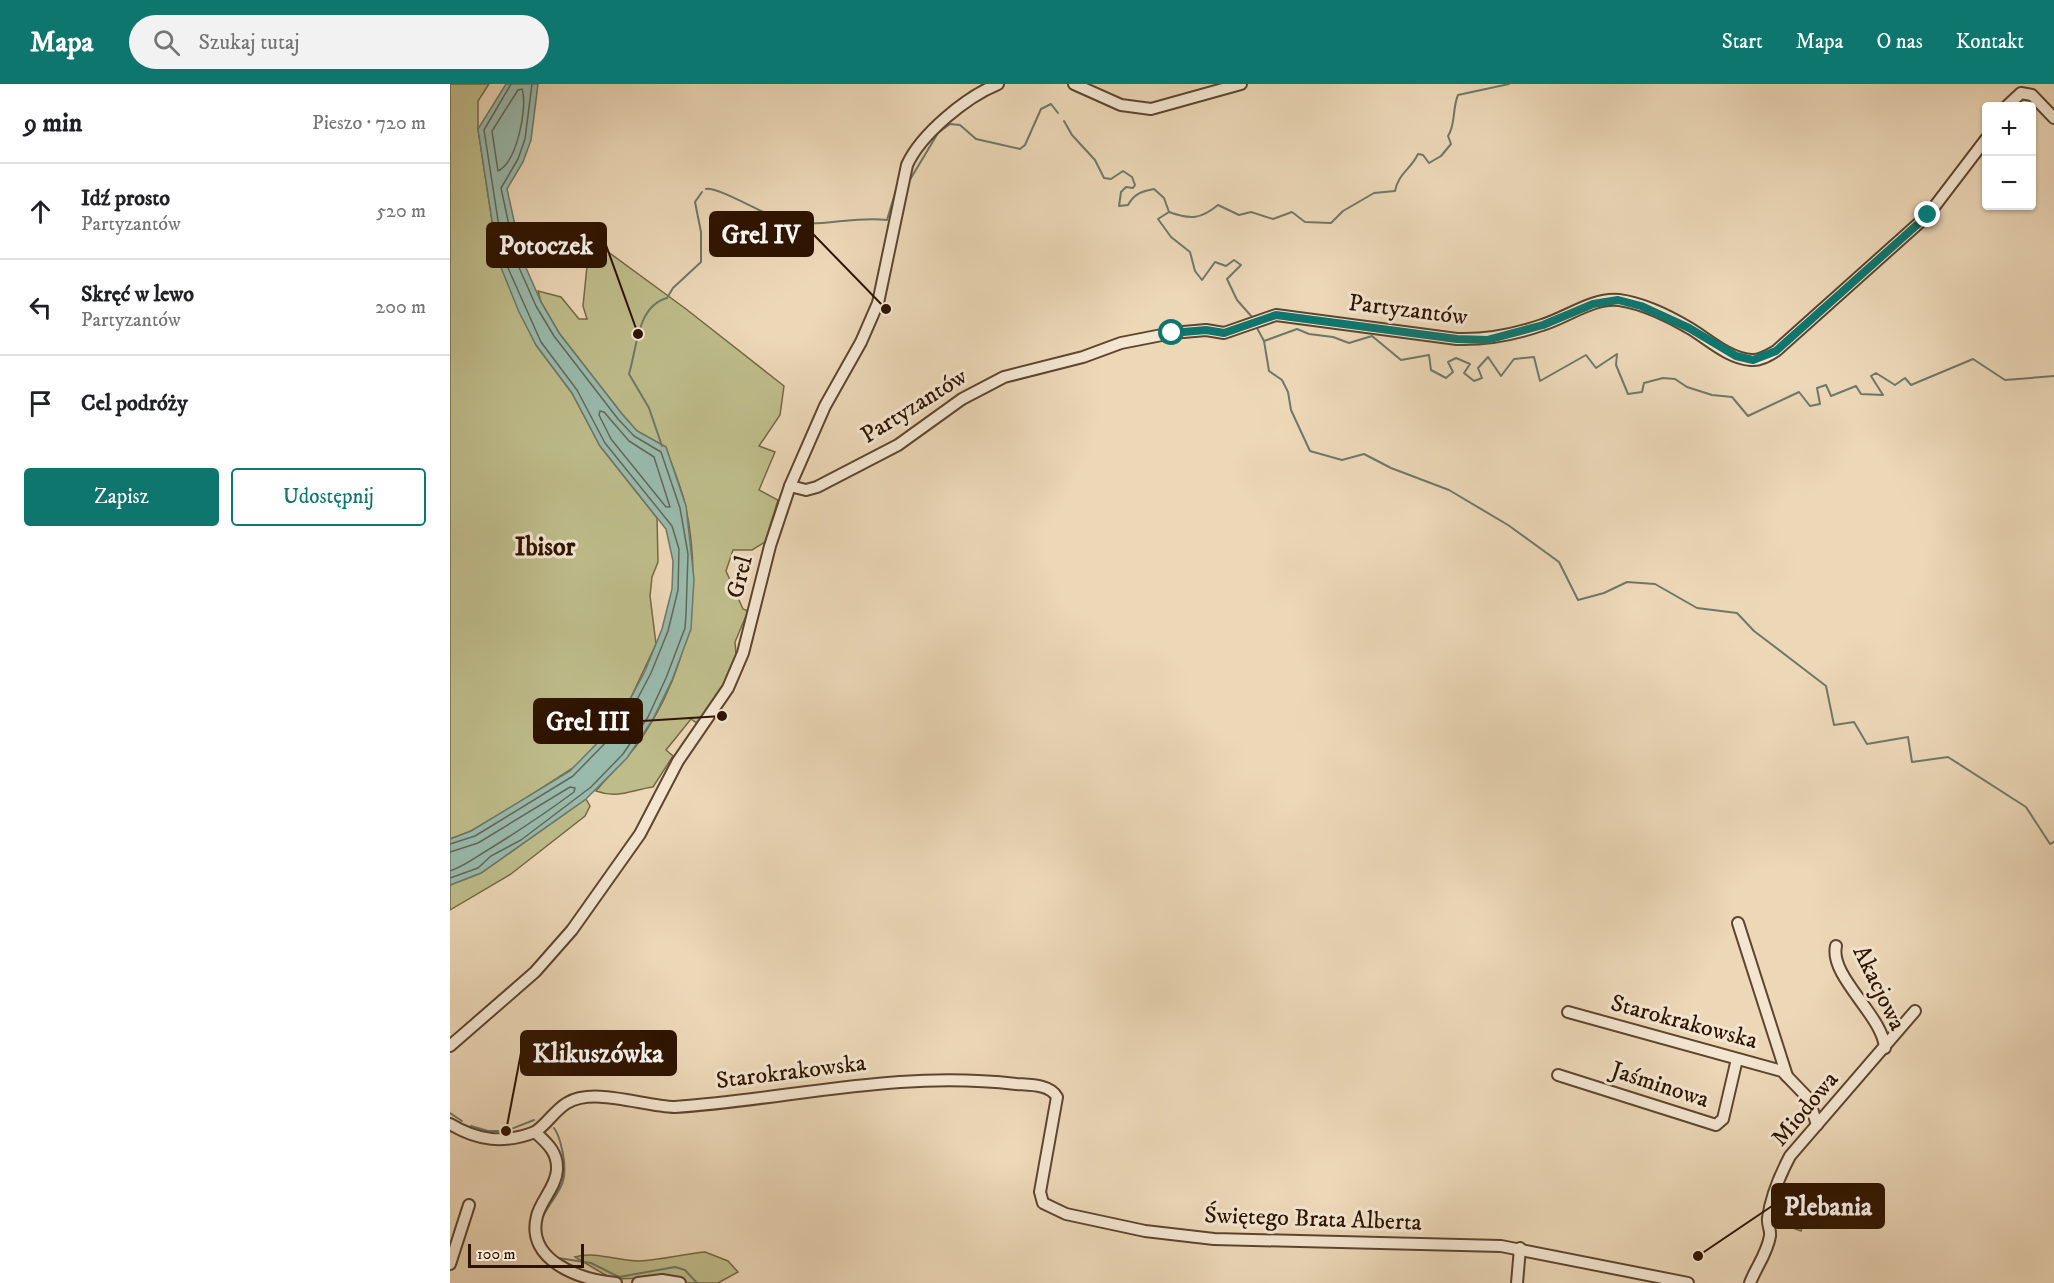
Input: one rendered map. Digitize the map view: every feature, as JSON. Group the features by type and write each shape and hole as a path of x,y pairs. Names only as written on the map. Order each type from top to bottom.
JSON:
{"street":[{"name":"Grel","path":"450,1046 535,972 572,930 640,834 678,761 723,699 742,653 770,546 790,486 825,406 861,342 878,303 886,273 903,178 911,156 929,132 998,84"},
{"path":"1074,84 1121,105 1151,109 1241,84"},
{"path":"2011,102 2021,93 2032,95 2054,118"},
{"name":"Partyzantów","path":"790,486 806,490 817,487 898,445 962,399 1004,377 1083,357 1121,343 1172,333 1206,330 1224,333 1276,315 1457,339 1487,340 1543,325 1593,304 1618,300 1641,306 1689,328 1736,356 1753,360 1762,358 1776,351 1928,215 1982,144"},
{"name":"Starokrakowska","path":"1738,922 1787,1076"},
{"name":"Akacjowa","path":"1836,946 1835,952 1848,981 1881,1031 1885,1048"},
{"name":"Miodowa","path":"1750,1283 1754,1271 1762,1261 1771,1234 1768,1220 1780,1176 1790,1156 1915,1011"},
{"name":"Starokrakowska","path":"1568,1012 1782,1071 1809,1099 1817,1125"},
{"name":"Jaśminowa","path":"1558,1075 1716,1125 1723,1119 1737,1059"},
{"name":"Starokrakowska","path":"536,1132 565,1104 591,1096 650,1106 675,1107 841,1085 946,1079 1045,1088 1056,1094 1058,1100"},
{"name":"Świętego Brata Alberta","path":"1058,1100 1040,1192 1043,1203 1059,1211 1118,1227 1214,1239 1477,1244 1520,1248 1688,1283"},
{"path":"450,1124 470,1135 489,1139 509,1139 536,1132 554,1151 557,1171 536,1218 535,1238 542,1254 590,1281 616,1283"},
{"path":"450,1264 469,1205"},
{"path":"1517,1283 1520,1248"},
{"path":"638,1283 662,1280 680,1283"}],"shaded area":[{"path":"450,84 489,84 478,101 478,129 498,260 536,345 572,393 600,446 657,518 658,562 652,577 650,596 656,644 626,708 610,730 576,766 501,814 471,831 450,839"},
{"path":"585,235 686,309 784,386 780,415 759,446 775,452 759,490 778,500 765,542 752,550 733,550 726,571 743,609 748,611 735,642 736,654 728,678 698,724 691,719 666,750 673,756 653,787 618,794 596,791 641,739 671,685 688,628 693,569 686,508 666,447 637,431 622,414 559,333 541,302 538,291 561,297 579,319 587,319 583,306 587,266"},
{"path":"586,799 590,806 585,816 511,874 450,910 450,885 481,873"},
{"path":"1794,1188 1813,1194 1801,1231 1782,1224"},
{"path":"705,1252 728,1261 738,1272 718,1283 682,1283 681,1277 612,1279 575,1257 590,1255 639,1261"}],"water":[{"path":"506,84 538,84 531,140 523,162 507,189 523,261 541,302 559,333 637,431 666,447 686,506 694,579 691,629 672,680 653,719 627,758 586,799 481,873 450,885 450,839 471,831 570,771 610,730 626,707 645,671 662,629 672,589 673,561 666,529 600,446 572,393 536,345 519,312 498,260 478,129"}],"waterway":[{"path":"1169,212 1195,217 1218,205 1239,215 1251,212 1273,219 1292,212 1305,222 1331,223 1343,211 1374,193 1395,191 1399,180 1418,154 1423,155 1429,163 1441,156 1451,144 1448,136 1458,95 1509,84"},
{"path":"908,183 938,133 950,124 960,125 976,139 1020,149 1025,145 1041,109 1051,104 1058,113"},
{"path":"1064,121 1072,135 1095,160 1104,178 1111,179 1123,171 1132,177 1135,185 1133,188 1126,187 1121,192 1119,206 1128,205 1139,194 1154,189 1164,198 1169,212"},
{"path":"706,189 720,192 782,220 807,224 860,219 887,220 896,190"},
{"path":"662,446 649,408 629,374 644,319 657,302 667,298 673,288 701,262 701,232 695,202 702,192"},
{"path":"1169,212 1158,219 1171,237 1190,252 1195,271 1202,280 1215,262 1226,266 1234,260 1241,265 1227,279 1237,300 1252,317"},
{"path":"1257,328 1264,341 1269,371 1282,380 1288,392 1291,410 1310,451 1342,460 1364,454 1391,468 1449,490 1508,525 1559,562 1578,600 1604,593 1627,582 1655,584 1697,608 1737,613 1754,631 1826,686 1834,725 1854,722 1867,744 1908,737 1912,762 1948,757 2026,807 2050,844 2054,842"},
{"path":"1264,341 1297,329 1349,343 1372,336 1401,360 1429,355 1431,370 1446,378 1453,372 1448,362 1456,358 1470,364 1464,373 1474,381 1482,378 1478,368 1488,357 1501,376 1514,359 1534,357 1540,381 1586,355 1596,368 1617,354 1616,365 1628,394 1642,392 1644,383 1663,378 1675,379 1687,387 1712,395 1732,397 1748,416 1799,392 1810,406 1820,404 1817,388 1826,385 1831,396 1856,386 1861,394 1883,395 1871,376 1876,373 1895,385 1905,378 1911,385 1973,359 2005,380 2054,376"},
{"path":"450,1113 462,1121"},
{"path":"471,1126 488,1131 506,1131 534,1120"},
{"path":"542,1218 560,1189 564,1175 562,1147 554,1128"},
{"path":"558,1258 591,1263 619,1277 675,1267 685,1270 697,1283"}],"place":[{"name":"Grel IV","path":"886,309"},
{"name":"Potoczek","path":"638,334"},
{"name":"Grel III","path":"722,716"},
{"name":"Klikuszówka","path":"506,1131"},
{"name":"Plebania","path":"1698,1256"}],"district":[{"name":"Ibisor","path":"545,547"}],"route":[{"path":"1172,333 1206,330 1224,333 1276,315 1457,339 1487,340 1543,325 1593,304 1618,300 1641,306 1689,328 1736,356 1753,360 1776,351 1889,253 1928,215"}]}
